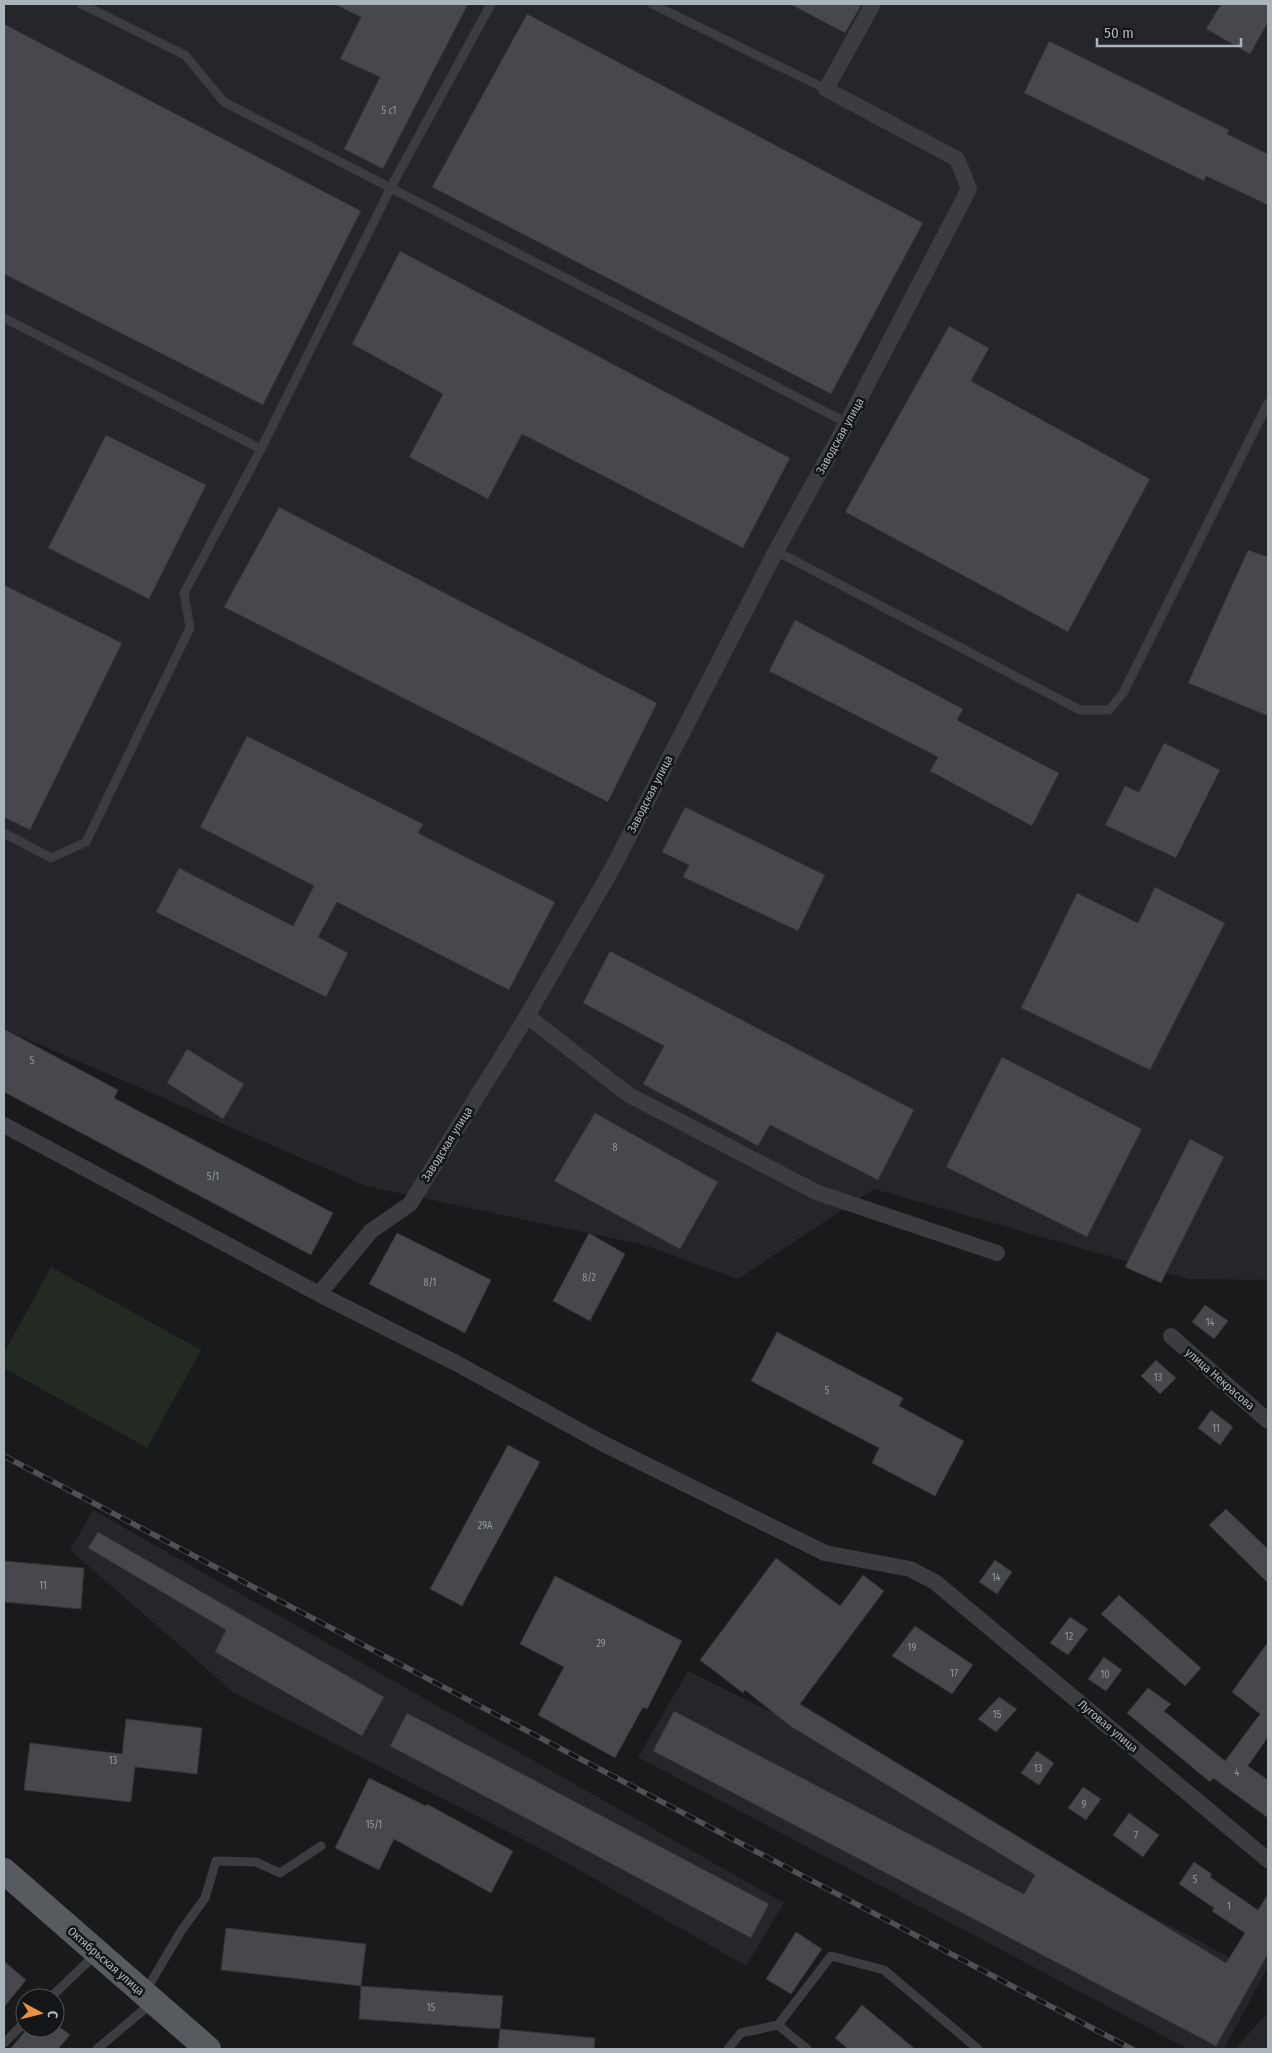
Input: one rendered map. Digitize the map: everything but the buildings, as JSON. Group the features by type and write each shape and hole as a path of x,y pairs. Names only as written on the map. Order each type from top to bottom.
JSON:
{"main road":[{"name":"Октябрьская улица","path":"4,1871 208,2049"}],"street":[{"path":"826,90 874,4"},
{"name":"Заводская улица","path":"319,1294 371,1230 410,1204 527,1016 611,871 776,550 847,424 969,189 958,159 826,90"},
{"path":"527,1016 629,1095 816,1192 997,1253"},
{"path":"4,1125 319,1294"},
{"name":"Луговая улица","path":"319,1294 456,1363 602,1443 825,1552 910,1569 948,1592 1268,1860"},
{"name":"улица Некрасова","path":"1171,1336 1268,1421"}],"lane":[{"path":"81,4 185,55 224,102 847,424"},
{"path":"4,833 51,858 86,842 190,628 184,593 261,450 391,187 491,4"},
{"path":"652,4 826,90"},
{"path":"4,318 261,450"},
{"path":"776,550 1080,710 1109,710 1123,693 1268,403"},
{"path":"97,2049 148,1998 181,1932 205,1898 216,1860 256,1862 280,1874 321,1846"},
{"path":"60,1988 97,1953"},
{"path":"728,2049 741,2033 778,2025 831,1956 884,1970 978,2049"},
{"path":"778,2025 807,2049"},
{"path":"4,2042 15,2032"}],"shaded area":[{"path":"4,4 1268,4 1268,1280 1188,1279 874,1189 738,1279 644,1245 366,1186 4,1029"},
{"path":"51,1267 201,1350 147,1448 4,1368 4,1353"},
{"path":"93,1510 784,1903 746,1966 553,1855 233,1692 70,1550"},
{"path":"688,1671 793,1723 1232,1959 1268,1908 1268,1967 1224,2049 1188,2049 638,1757"},
{"path":"1268,2012 1268,2049 1235,2049"}],"railway":[{"path":"4,1456 1132,2049"}]}
